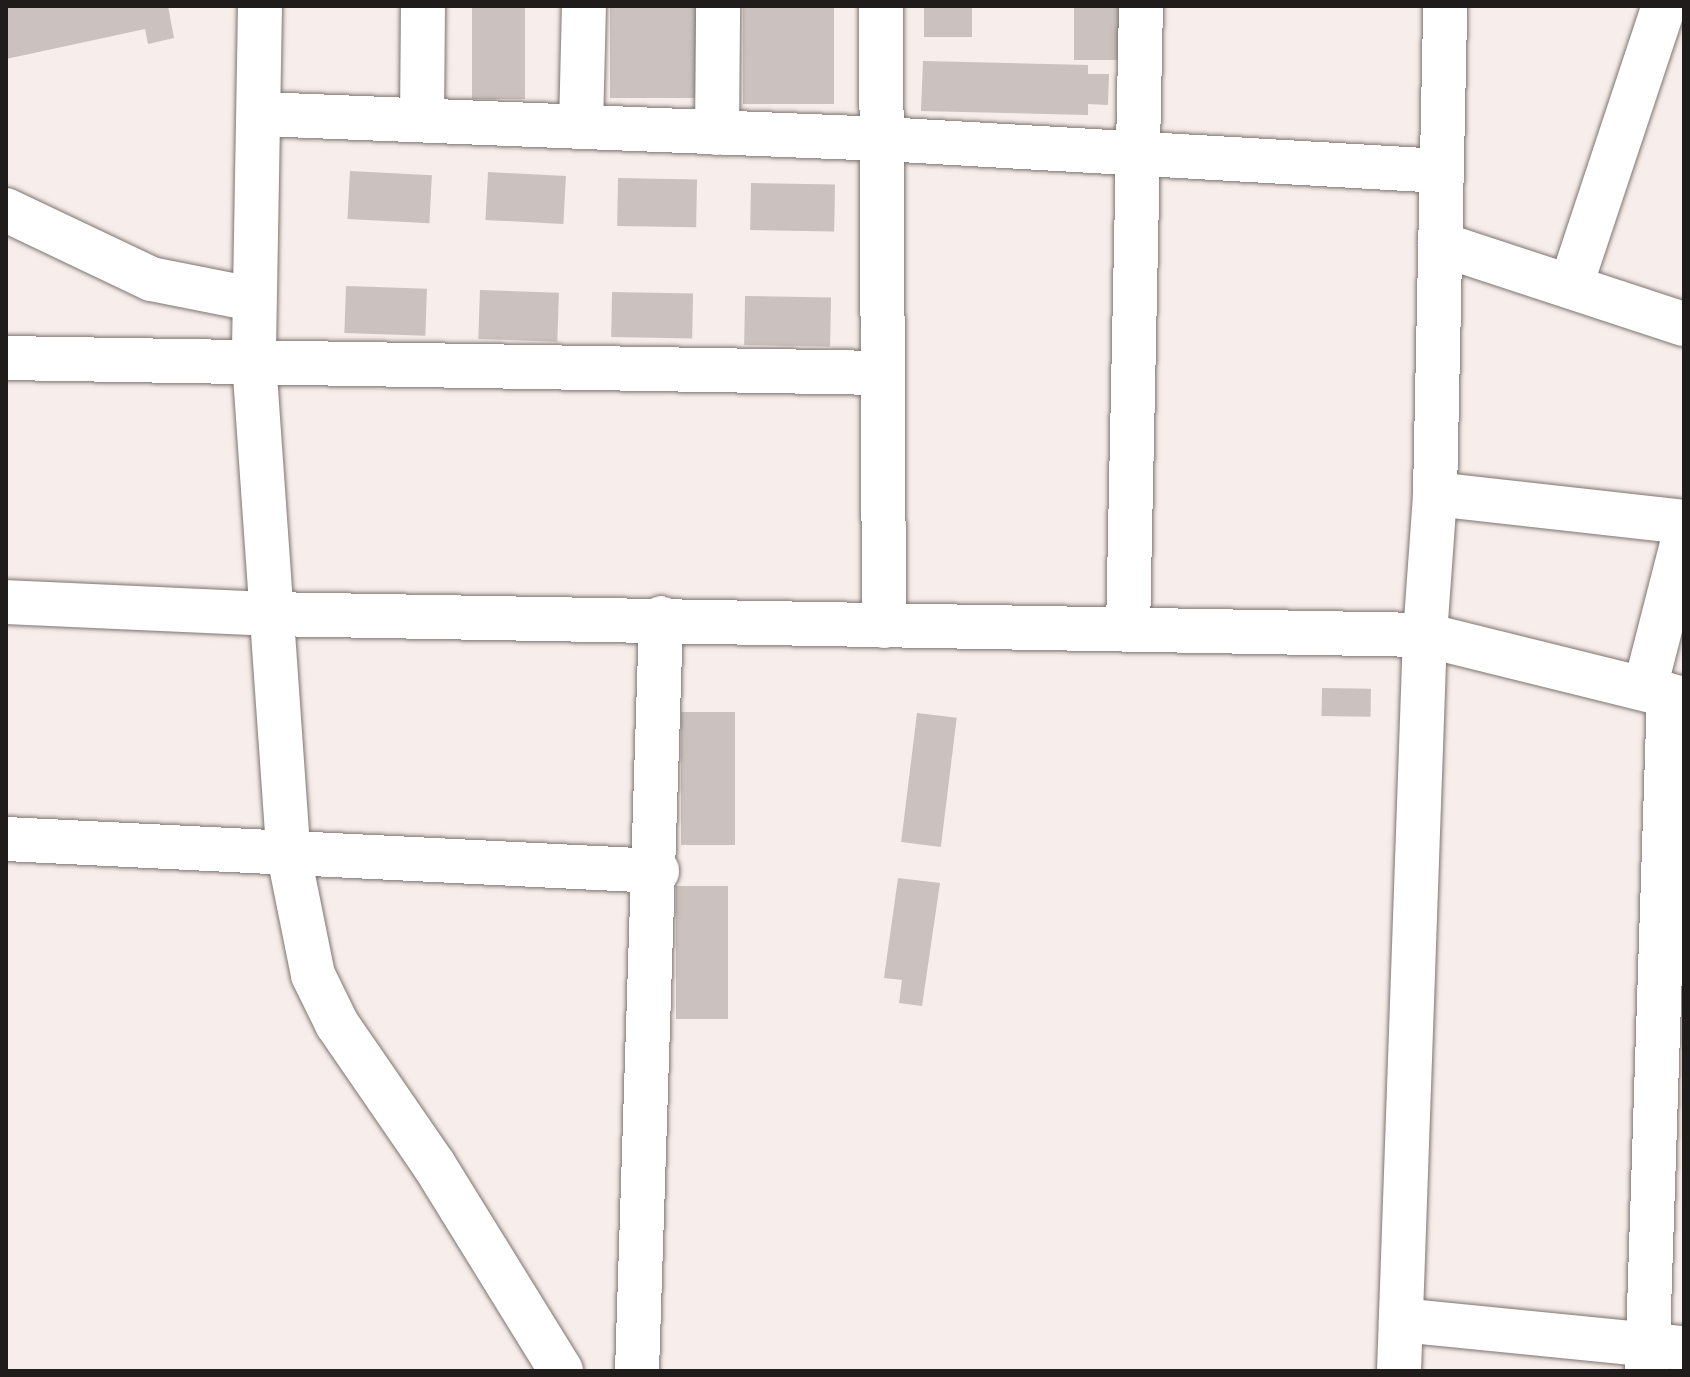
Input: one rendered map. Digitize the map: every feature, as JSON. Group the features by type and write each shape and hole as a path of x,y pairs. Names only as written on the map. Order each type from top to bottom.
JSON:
{"street":[{"path":"260,6 261,114 252,299 254,361 268,614 288,851 313,975 337,1024 434,1165 561,1371"},
{"path":"422,120 423,6"},
{"path":"581,127 584,6"},
{"path":"717,133 718,6"},
{"path":"881,6 884,626"},
{"path":"1128,630 1141,6"},
{"path":"1399,1371 1425,635 1435,494 1445,6"},
{"path":"1571,285 1664,6"},
{"path":"261,114 883,139 1441,171"},
{"path":"6,210 151,279 252,299"},
{"path":"1440,244 1684,324"},
{"path":"6,358 881,373"},
{"path":"1401,1320 1660,1354 1671,963 1666,694 1683,539 1435,494"},
{"path":"6,602 268,614 661,618 884,626 1425,635 1666,694"},
{"path":"637,1371 657,871 661,618"},
{"path":"6,839 657,871"}],"building":[{"path":"6,6 168,6 174,38 148,44 145,29 6,59"},
{"path":"472,6 525,6 525,99 472,99"},
{"path":"610,6 699,6 699,98 610,98"},
{"path":"743,6 834,6 834,104 743,104"},
{"path":"924,6 972,6 972,37 924,37"},
{"path":"1074,6 1120,6 1120,60 1074,60"},
{"path":"923,61 1088,65 1088,74 1109,74 1108,105 1088,104 1088,115 921,111"},
{"path":"350,171 432,175 429,223 347,219"},
{"path":"488,172 566,176 563,224 485,220"},
{"path":"618,178 697,179 696,227 617,226"},
{"path":"751,183 835,184 834,231 750,230"},
{"path":"346,286 427,289 425,336 344,333"},
{"path":"480,290 559,293 557,342 478,339"},
{"path":"612,292 693,293 692,338 611,337"},
{"path":"745,296 831,298 830,346 744,345"},
{"path":"1322,688 1371,689 1371,717 1322,716"},
{"path":"681,712 735,712 735,845 681,845"},
{"path":"917,713 957,718 941,847 901,842"},
{"path":"898,878 940,883 922,1006 899,1003 902,980 884,978"},
{"path":"676,886 728,886 728,1019 676,1019"}]}
